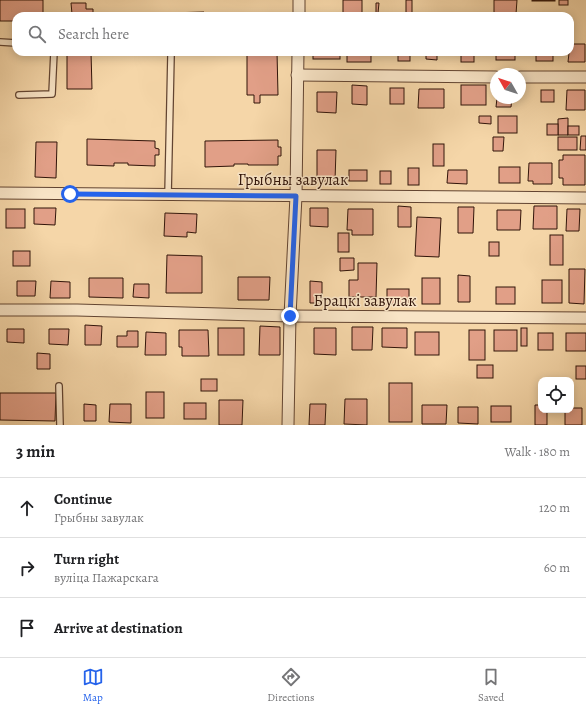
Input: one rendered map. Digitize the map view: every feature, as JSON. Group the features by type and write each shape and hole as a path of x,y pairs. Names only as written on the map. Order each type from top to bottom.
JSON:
{"street":[{"path":"299,0 299,12"},
{"path":"288,425 290,316 296,196 298,56"},
{"path":"297,75 490,77"},
{"path":"526,77 586,77"},
{"name":"Грыбны завулак","path":"0,193 586,198"},
{"name":"Брацкі завулак","path":"0,310 76,310 290,316 586,318"}],"lane":[{"path":"0,42 12,42"},
{"path":"19,95 52,94 54,56"},
{"path":"168,195 171,56"},
{"path":"59,386 60,425"}],"building":[{"path":"0,0 43,0 43,12 12,12 12,21 0,21"},
{"path":"343,0 362,0 362,12 343,12"},
{"path":"406,0 412,0 412,12 406,12"},
{"path":"494,0 517,0 516,12 494,12"},
{"path":"555,0 555,1 532,1"},
{"path":"559,0 568,0 568,5 559,5"},
{"path":"71,3 86,3 86,9 93,9 93,12 72,12"},
{"path":"376,3 379,3 378,12 376,12"},
{"path":"574,44 585,44 585,62 568,62 569,56 574,56"},
{"path":"67,56 91,56 92,89 67,89"},
{"path":"247,56 277,56 278,95 260,95 260,103 254,103 254,95 247,95"},
{"path":"313,56 340,56 340,59 313,59"},
{"path":"347,56 371,56 371,62 347,62"},
{"path":"398,56 410,56 410,61 398,61"},
{"path":"426,56 437,56 437,60 426,59"},
{"path":"461,56 474,56 474,62 461,62"},
{"path":"496,56 515,56 515,60 496,60"},
{"path":"536,56 553,56 553,61 536,61"},
{"path":"352,85 367,86 367,105 352,104"},
{"path":"461,85 486,85 486,105 461,105"},
{"path":"390,88 404,88 404,104 390,104"},
{"path":"419,89 444,89 444,108 418,108"},
{"path":"541,90 554,90 554,102 541,102"},
{"path":"567,90 585,90 585,110 566,110"},
{"path":"317,92 337,92 336,113 317,112"},
{"path":"496,104 511,104 511,107 496,107"},
{"path":"479,116 491,116 491,124 479,123"},
{"path":"498,116 517,116 517,133 498,133"},
{"path":"568,118 568,135 558,135 558,119"},
{"path":"547,124 558,124 558,135 547,135"},
{"path":"568,126 579,126 579,135 568,135"},
{"path":"581,136 586,136 586,150 580,150"},
{"path":"493,137 504,137 503,151 493,151"},
{"path":"558,137 577,137 577,150 558,150"},
{"path":"87,139 155,141 155,148 159,149 159,155 155,155 155,166 128,165 128,163 114,163 114,166 87,165"},
{"path":"278,140 278,147 281,147 281,156 278,156 278,165 234,164 234,166 205,167 205,141"},
{"path":"36,142 57,142 56,178 35,177"},
{"path":"433,144 444,144 444,166 433,166"},
{"path":"317,150 336,150 335,181 317,181"},
{"path":"563,155 585,155 585,185 563,185 563,178 559,178 559,160 563,160"},
{"path":"529,163 552,163 552,184 533,184 533,181 528,181"},
{"path":"499,167 520,167 520,183 499,183"},
{"path":"408,168 419,168 419,185 408,185"},
{"path":"349,170 367,170 367,181 349,181"},
{"path":"448,170 467,170 467,184 447,183"},
{"path":"380,171 391,171 391,184 380,184"},
{"path":"398,206 411,207 411,227 398,227"},
{"path":"534,206 557,206 557,229 533,229"},
{"path":"458,207 474,207 473,233 458,233"},
{"path":"34,208 56,208 55,225 34,224"},
{"path":"310,208 328,208 328,227 310,226"},
{"path":"6,209 25,209 25,228 6,228"},
{"path":"348,209 373,209 373,235 352,235 352,230 347,230"},
{"path":"567,209 580,209 579,231 566,231"},
{"path":"497,210 521,210 520,230 497,230"},
{"path":"165,213 197,214 196,233 187,232 187,237 164,236"},
{"path":"417,217 441,218 439,257 415,256"},
{"path":"338,233 349,233 349,252 338,252"},
{"path":"550,235 563,235 563,265 550,265"},
{"path":"489,242 499,242 499,256 489,256"},
{"path":"13,251 30,251 30,266 13,266"},
{"path":"167,255 202,256 202,293 166,293"},
{"path":"340,258 354,258 354,270 340,271"},
{"path":"358,263 377,263 376,297 349,297 349,280 358,280"},
{"path":"569,269 585,269 584,304 569,303"},
{"path":"458,275 470,276 470,302 458,302"},
{"path":"238,277 270,277 269,300 238,300"},
{"path":"89,278 123,278 123,298 89,297"},
{"path":"422,278 440,278 440,304 422,304"},
{"path":"542,280 562,280 562,303 542,303"},
{"path":"17,281 36,281 35,296 17,296"},
{"path":"51,281 70,282 70,298 50,298"},
{"path":"310,281 322,282 322,303 310,303"},
{"path":"134,284 149,284 149,298 133,297"},
{"path":"496,287 515,287 515,304 496,304"},
{"path":"387,289 409,289 409,304 387,304"},
{"path":"85,325 102,326 101,345 85,345"},
{"path":"260,326 280,327 280,355 259,355"},
{"path":"352,327 373,327 372,350 352,350"},
{"path":"218,328 244,328 244,355 218,355"},
{"path":"314,328 336,328 336,355 314,354"},
{"path":"382,328 407,328 407,348 382,347"},
{"path":"521,328 527,328 527,346 521,346"},
{"path":"7,329 24,329 24,343 7,342"},
{"path":"49,329 69,329 68,345 49,344"},
{"path":"179,330 208,330 209,356 182,356 182,347 179,347"},
{"path":"469,330 485,330 485,360 469,360"},
{"path":"494,330 517,330 517,351 494,351"},
{"path":"127,331 138,331 138,347 117,347 117,336 127,336"},
{"path":"146,332 166,333 166,355 145,355"},
{"path":"415,332 439,332 439,355 415,355"},
{"path":"538,333 553,333 553,350 538,350"},
{"path":"566,333 586,333 586,351 566,351"},
{"path":"37,353 50,354 50,369 37,369"},
{"path":"477,365 493,365 493,378 477,378"},
{"path":"576,366 586,366 586,379 576,379"},
{"path":"201,379 217,379 217,391 201,391"},
{"path":"389,383 412,383 412,422 389,422"},
{"path":"146,392 164,392 164,418 146,418"},
{"path":"0,393 56,393 55,421 0,420"},
{"path":"345,399 367,399 367,425 344,424"},
{"path":"219,400 243,400 242,425 219,425"},
{"path":"184,403 206,403 206,419 184,419"},
{"path":"84,404 96,405 96,421 84,421"},
{"path":"110,404 131,404 131,423 109,422"},
{"path":"310,404 326,404 325,425 309,425"},
{"path":"422,405 447,405 446,424 422,424"},
{"path":"535,405 538,405 538,413 547,413 547,425 535,425"},
{"path":"491,406 511,406 511,422 491,422"},
{"path":"458,407 478,407 478,424 458,423"},
{"path":"574,408 582,408 582,425 565,425 565,413 574,413"}],"route":[{"path":"70,194 296,196 290,316"}]}
